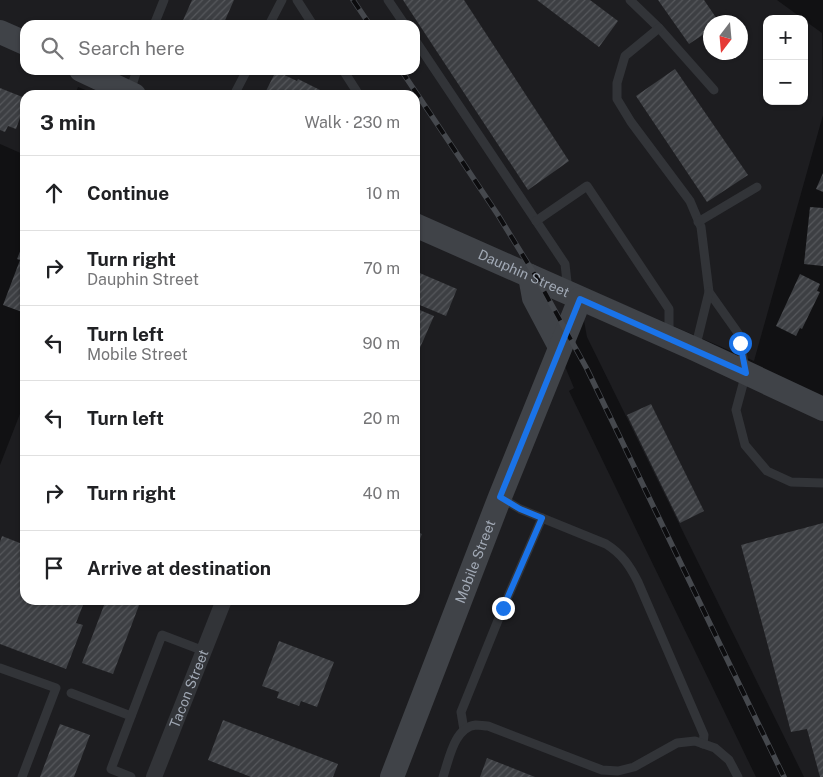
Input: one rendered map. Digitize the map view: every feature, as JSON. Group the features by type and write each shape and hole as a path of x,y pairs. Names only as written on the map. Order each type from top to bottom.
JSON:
{"street":[{"path":"0,33 20,42"},
{"path":"92,75 124,90"},
{"name":"Dauphin Street","path":"420,227 746,373 821,403"},
{"path":"530,276 534,298 560,347"},
{"name":"Mobile Street","path":"392,777 560,347 574,296"},
{"name":"Tacon Street","path":"154,777 222,605"}],"lane":[{"path":"156,20 164,0"},
{"path":"272,20 282,0"},
{"path":"297,0 310,20"},
{"path":"388,0 402,20"},
{"path":"630,0 659,28 714,90"},
{"path":"659,28 624,56 617,83 617,98 631,122 690,201 701,227 709,292 695,349"},
{"path":"420,47 565,264 574,296"},
{"path":"133,90 136,75"},
{"path":"237,90 244,75"},
{"path":"346,75 356,90"},
{"path":"536,221 587,186 669,309 669,337"},
{"path":"698,222 757,187"},
{"path":"709,292 738,333 746,373 736,410 745,445 767,471 790,482 823,483"},
{"path":"500,497 520,509 606,544 618,552 630,566 704,735 703,744"},
{"path":"464,730 461,712 542,518"},
{"path":"130,777 111,769 162,635 204,651"},
{"path":"0,668 56,688 22,777"},
{"path":"71,693 131,716"},
{"path":"443,777 456,741 464,730 475,725 488,726 602,770 618,771 634,767 677,743 695,741 715,748 729,760 738,777"}],"shaded area":[{"path":"0,0 777,0 798,15 763,15 763,105 808,105 808,23 822,33 823,115 754,361 578,285 385,777 0,777 0,465 20,414 20,605 420,605 420,90 86,90 78,87 77,90 20,90 20,153 0,144"},
{"path":"580,299 823,416 823,777 804,777 587,337"},
{"path":"564,364 574,388 569,391 756,777 404,777"}],"building":[{"path":"192,0 234,0 225,20 183,20"},
{"path":"403,0 464,0 569,161 528,190 420,26 420,20 416,20"},
{"path":"537,0 590,0 618,21 599,47"},
{"path":"658,0 704,0 714,15 703,15 703,35 689,44"},
{"path":"675,69 748,175 707,202 636,96"},
{"path":"274,75 284,75 297,81 298,79 320,90 266,90"},
{"path":"0,88 20,96 20,118 16,129 8,126 5,132 0,130"},
{"path":"823,173 823,192 816,189"},
{"path":"810,207 823,208 823,266 804,264"},
{"path":"20,260 20,311 3,305"},
{"path":"420,273 457,289 446,316 420,305"},
{"path":"800,274 820,284 817,291 820,292 802,329 800,328 796,336 776,326"},
{"path":"420,310 434,316 420,348"},
{"path":"651,404 704,511 680,523 627,415"},
{"path":"823,523 823,777 820,777 807,729 791,732 741,545"},
{"path":"2,536 20,543 20,605 83,605 76,623 83,625 66,669 0,644 0,542"},
{"path":"104,605 139,605 113,674 82,663"},
{"path":"279,641 334,662 317,707 301,701 299,706 277,698 279,692 262,686"},
{"path":"223,720 338,764 333,777 251,777 208,760"},
{"path":"60,724 90,735 74,777 40,777"},
{"path":"487,758 535,777 480,777"}],"railway":[{"path":"353,0 367,20"},
{"path":"404,75 414,90"},
{"path":"420,98 498,215 538,280 587,369 784,777"}],"route":[{"path":"503,608 542,518 520,509 500,497 580,299 746,373 740,343"}]}
